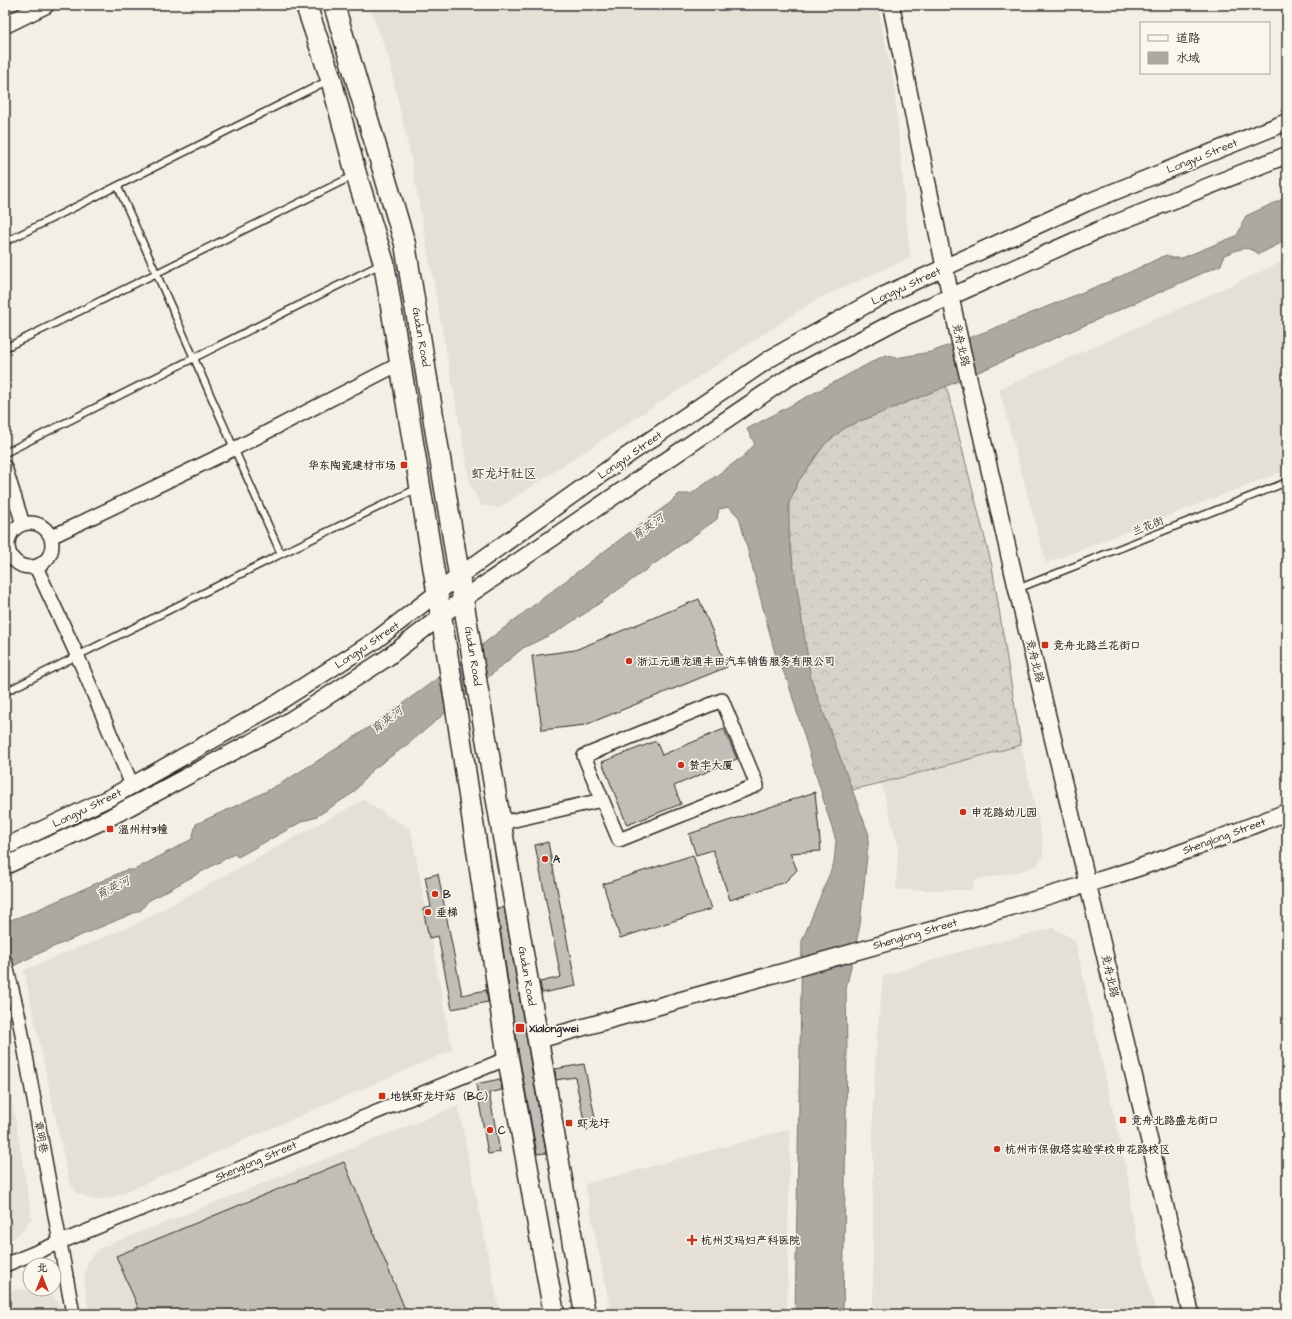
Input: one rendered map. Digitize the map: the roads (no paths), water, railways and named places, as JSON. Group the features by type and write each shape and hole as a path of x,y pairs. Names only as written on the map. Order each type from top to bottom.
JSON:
{"main road":[{"path":"306,5 331,79 356,174 384,263 421,487 440,618 449,663 508,1058 554,1314"},
{"name":"Gudun Road","path":"334,5 405,244 478,690 585,1314"}],"street":[{"path":"5,25 46,5"},
{"name":"竞舟北路","path":"891,5 944,268 952,296 958,333 1017,589 1191,1314"},
{"name":"Longyu Street","path":"5,847 132,785 280,701 376,640 459,576 628,455 771,358 880,297 1086,204 1287,122"},
{"name":"Longyu Street","path":"5,866 107,819 278,728 387,658 463,600 786,379 894,322 1101,228 1287,155"},
{"path":"50,537 234,449 401,363"},
{"path":"5,467 23,524"},
{"path":"30,523 42,527 50,537 51,552 48,558 36,567 21,566 8,558 9,537 17,527 23,524 30,523"},
{"path":"36,567 78,657 132,785"},
{"path":"722,700 756,785 619,840 602,800 584,756 722,700"},
{"path":"501,823 602,800"},
{"name":"Shenglong Street","path":"538,1040 1089,884 1218,839 1287,812"},
{"name":"章明巷","path":"5,961 9,984 19,1018 73,1314"},
{"name":"Shenglong Street","path":"5,1265 508,1058"}],"lane":[{"path":"5,242 118,187 331,79"},
{"path":"5,348 356,174"},
{"path":"118,187 281,554"},
{"path":"5,453 384,263"},
{"name":"兰花街","path":"1017,589 1287,482"},
{"path":"5,692 78,657 281,554 421,487"}],"water":[{"name":"育英河","path":"1287,197 1287,240 1259,254 1250,249 1242,249 1224,255 1221,265 940,389 846,427 825,444 798,482 789,503 789,537 811,679 869,835 860,925 846,989 847,1051 843,1314 795,1314 802,941 834,863 836,841 788,682 775,653 739,517 729,507 719,509 717,519 587,612 556,632 523,648 408,744 372,770 353,793 314,818 303,821 238,857 234,854 148,901 141,910 46,950 5,970 5,922 30,913 126,870 134,870 192,839 196,824 270,789 342,745 438,678 670,503 679,494 691,494 745,455 755,444 747,429 885,355 896,358 931,352 990,330 1115,279 1166,255 1172,258 1182,258 1236,236 1246,216"}],"place":[{"name":"华东陶瓷建材市场","path":"404,465"},
{"name":"竞舟北路兰花街口","path":"1045,645"},
{"name":"浙江元通龙通丰田汽车销售服务有限公司","path":"629,661"},
{"name":"赞宇大厦","path":"681,765"},
{"name":"申花路幼儿园","path":"963,812"},
{"name":"温州村3幢","path":"110,829"},
{"name":"A","path":"545,859"},
{"name":"B","path":"435,894"},
{"name":"垂梯","path":"428,912"},
{"name":"Xialongwei","path":"520,1028"},
{"name":"地铁虾龙圩站（B·C）","path":"382,1096"},
{"name":"竞舟北路盛龙街口","path":"1123,1120"},
{"name":"虾龙圩","path":"569,1123"},
{"name":"C","path":"490,1130"},
{"name":"杭州市保俶塔实验学校申花路校区","path":"997,1149"},
{"name":"杭州艾玛妇产科医院","path":"692,1240"}],"district":[{"name":"虾龙圩社区","path":"504,474"}]}
